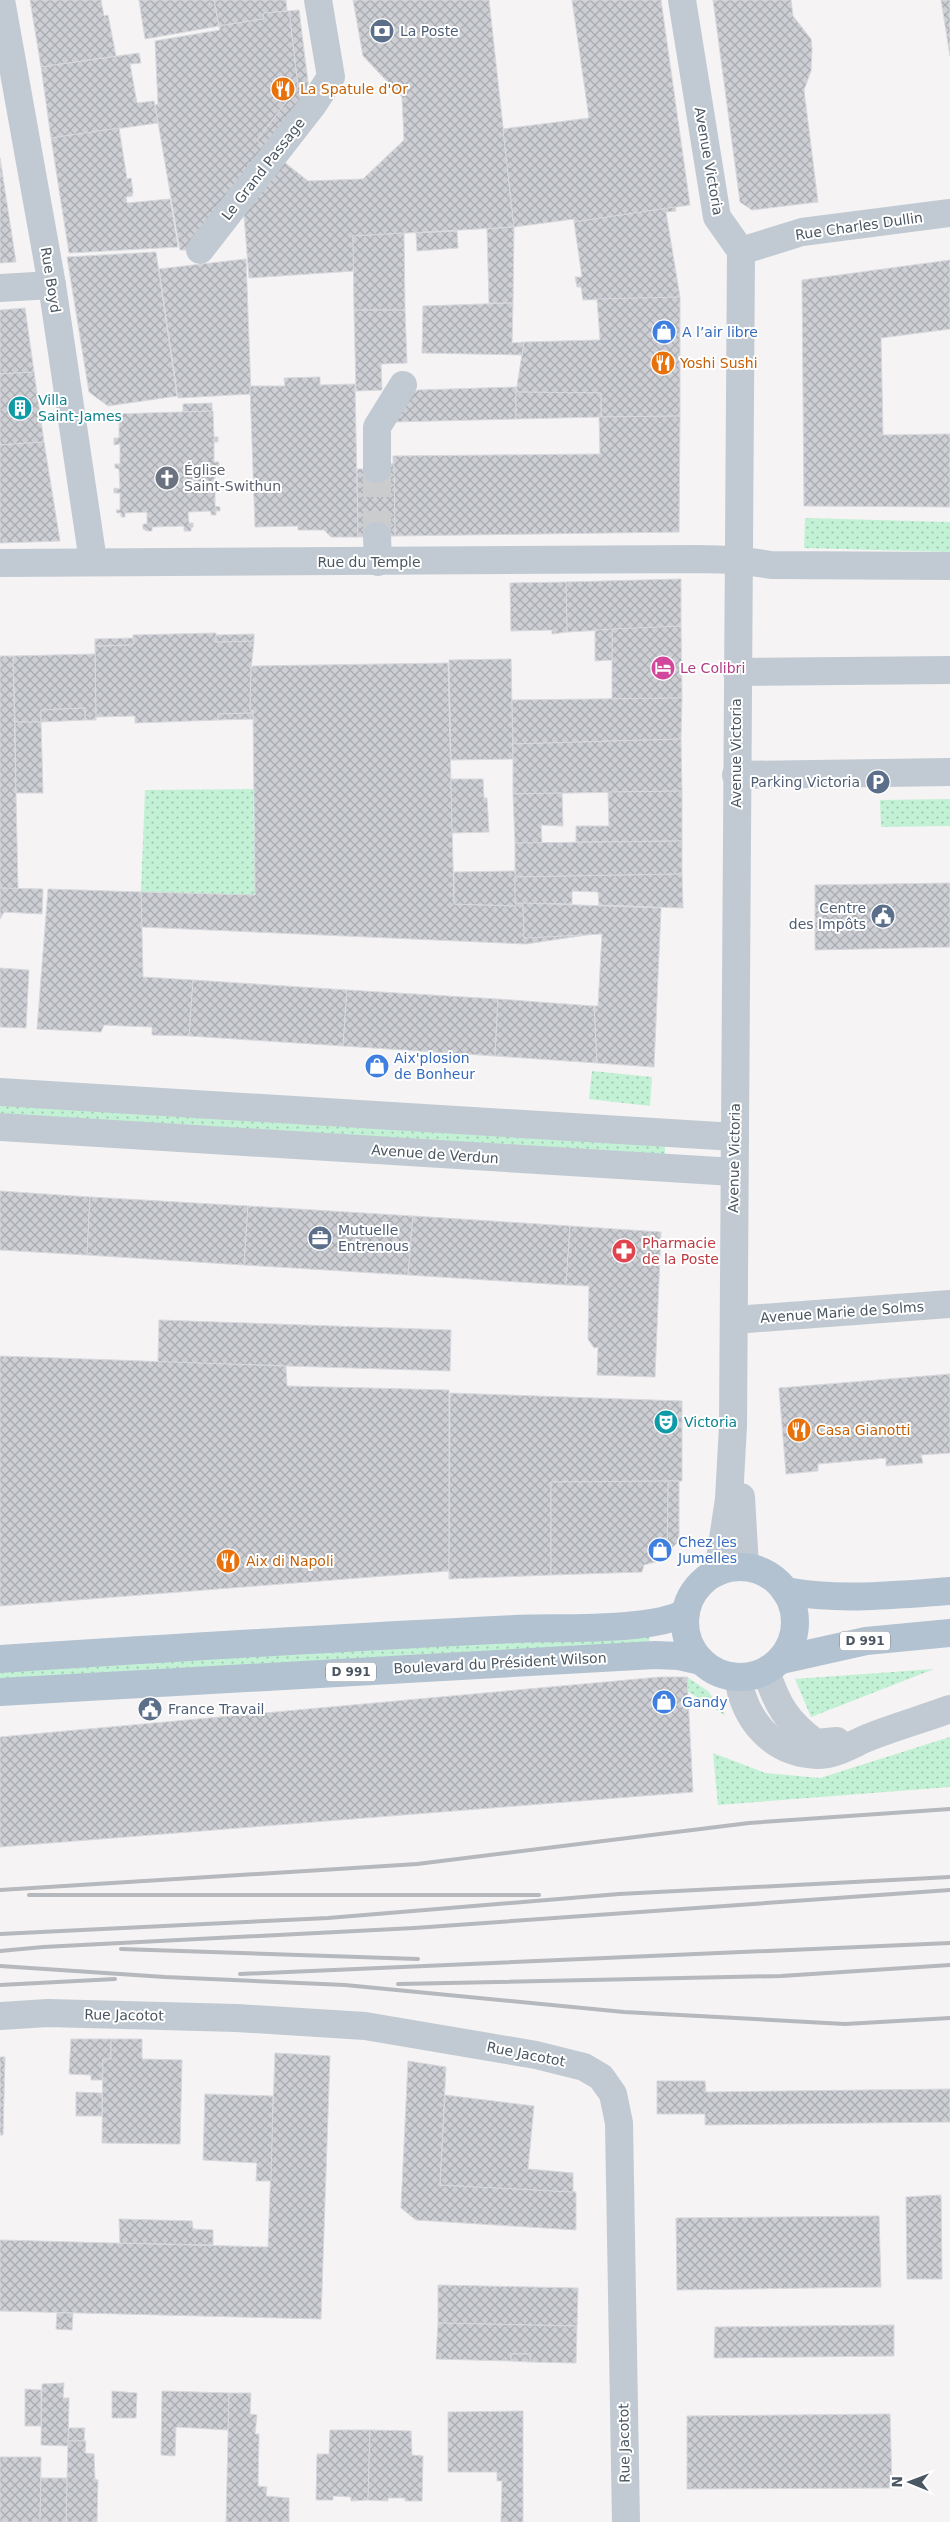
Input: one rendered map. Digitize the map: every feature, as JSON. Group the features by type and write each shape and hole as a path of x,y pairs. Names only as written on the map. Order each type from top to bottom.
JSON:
{"main road":[{"path":"745,1567 759,1570 772,1578 786,1591 793,1608 795,1626 791,1644 774,1665 752,1676 738,1677 711,1669 700,1661 690,1646 686,1629 686,1612 692,1596 703,1582 718,1572 745,1567"},
{"path":"786,1591 817,1597 851,1597 950,1591"},
{"path":"0,1658 514,1629 653,1624 677,1618 686,1612"},
{"name":"D 991","path":"774,1665 866,1641 950,1633"},
{"name":"Boulevard du Président Wilson","path":"0,1692 655,1655 680,1656 700,1661"}],"street":[{"name":"Rue Boyd","path":"1,0 52,285 93,561"},
{"name":"Le Grand Passage","path":"200,250 312,106 331,77 318,0"},
{"name":"Avenue Victoria","path":"682,0 717,216 741,251 737,560 733,1426 728,1499 718,1572"},
{"name":"Rue Charles Dullin","path":"741,251 802,232 950,213"},
{"path":"0,288 52,285"},
{"path":"377,469 377,427 404,385"},
{"name":"Rue du Temple","path":"0,563 377,549 737,560 771,565 950,566"},
{"path":"737,672 950,670"},
{"path":"736,775 950,772"},
{"path":"0,1092 735,1137"},
{"path":"136,1135 137,1101"},
{"name":"Avenue de Verdun","path":"0,1127 734,1172"},
{"name":"Avenue Marie de Solms","path":"734,1320 950,1304"},
{"name":"Avenue Victoria","path":"733,1426 740,1482 745,1567"},
{"path":"774,1665 775,1698 797,1729 816,1743 868,1738"},
{"path":"738,1677 746,1708 757,1728 772,1741 793,1751 818,1755 840,1751 868,1738 950,1709"},
{"name":"Rue Jacotot","path":"0,2016 48,2013 208,2017 365,2026 536,2055 584,2067 601,2077 613,2094 619,2122 626,2522"}],"green space":[{"path":"805,518 950,522 950,552 804,548"},
{"path":"253,789 255,895 141,892 145,790"},
{"path":"950,799 950,826 881,827 880,800"},
{"path":"592,1071 652,1077 650,1106 589,1099"},
{"path":"0,1094 665,1144 665,1157 0,1116"},
{"path":"649,1630 650,1647 0,1682 0,1666"},
{"path":"934,1669 811,1717 795,1679"},
{"path":"660,1677 687,1677 708,1691 726,1716 689,1692"},
{"path":"950,1737 950,1787 718,1805 713,1753 765,1773 820,1778"}],"building":[{"path":"30,0 101,0 104,16 108,15 116,56 41,67"},
{"path":"139,0 214,0 219,26 145,39"},
{"path":"214,0 286,0 287,11 264,13 263,19 219,26"},
{"path":"353,0 489,0 514,227 353,236 354,271 249,278 243,203 279,158 308,181 363,179 404,140 402,97 363,56"},
{"path":"572,0 661,0 690,205 574,222 574,219 514,227 503,129 589,118"},
{"path":"713,0 791,0 793,16 811,39 811,71 804,90 818,202 752,210 740,202"},
{"path":"941,0 950,0 950,56"},
{"path":"299,10 309,90 265,148 257,140 298,86 289,11"},
{"path":"289,11 298,86 257,140 265,148 186,250 180,250 155,105 158,104 155,41 220,30 219,26 263,19 264,13"},
{"path":"139,53 141,63 130,64 137,103 154,101 158,123 51,138 41,67"},
{"path":"119,128 127,179 131,178 133,192 132,196 126,197 127,203 170,199 178,247 69,253 51,138"},
{"path":"0,158 16,262 0,263"},
{"path":"675,207 676,211 666,212 680,297 583,300 581,287 577,287 575,277 582,277 574,222"},
{"path":"514,227 513,303 489,303 487,229"},
{"path":"457,231 458,248 417,251 416,233"},
{"path":"404,233 405,310 354,310 353,236"},
{"path":"156,252 177,396 108,406 89,392 67,257"},
{"path":"246,259 251,394 178,398 159,269"},
{"path":"950,260 950,329 881,338 883,435 950,434 950,507 804,506 802,280"},
{"path":"680,297 680,416 601,417 601,393 516,392 524,342 600,340 597,299"},
{"path":"513,303 512,343 524,342 522,355 422,353 423,306"},
{"path":"25,308 34,372 0,374 0,310"},
{"path":"354,310 405,310 407,363 381,364 382,390 356,391"},
{"name":"Villa Saint-James","path":"34,372 44,442 0,445 0,374"},
{"path":"320,377 320,385 355,384 358,537 331,537 324,530 298,530 298,526 255,527 250,386 285,386 284,378"},
{"path":"516,387 516,419 394,422 411,394 418,390"},
{"path":"516,392 601,393 601,417 516,419"},
{"path":"212,403 212,411 183,412 183,404"},
{"name":"Église Saint-Swithun","path":"213,411 214,437 218,437 218,442 214,442 214,462 219,462 219,466 215,466 215,487 219,486 220,491 215,492 215,506 220,507 220,511 216,511 216,515 211,515 211,511 188,512 189,523 193,523 191,531 184,531 184,526 152,527 152,531 147,531 143,529 143,524 147,524 147,512 125,513 125,517 121,517 121,513 117,513 116,510 120,510 120,493 114,493 114,488 120,489 119,469 115,468 115,464 120,464 120,444 114,445 114,438 119,438 119,417 114,417 114,414"},
{"path":"680,416 679,532 395,536 393,456 600,454 599,417"},
{"path":"44,442 60,541 0,543 0,445"},
{"path":"394,463 395,536 358,537 357,469 377,469"},
{"path":"681,579 681,626 567,632 566,582"},
{"path":"566,582 567,632 552,634 552,630 511,631 510,583"},
{"path":"681,626 682,698 612,699 612,629"},
{"path":"612,629 612,660 595,661 595,630"},
{"path":"216,633 216,642 254,641 250,710 253,713 218,714 218,720 135,723 135,716 96,717 95,646 133,645 133,635"},
{"path":"254,634 254,641 216,642 216,635"},
{"path":"134,638 133,645 95,646 95,639"},
{"path":"95,654 96,720 85,720 85,708 41,710 41,722 15,722 13,656"},
{"path":"0,656 13,656 18,889 0,888"},
{"path":"511,659 513,759 451,760 449,660"},
{"path":"448,663 454,904 516,906 515,903 523,903 524,938 593,934 526,944 141,927 141,892 255,895 253,711 250,710 251,669 253,666"},
{"path":"682,698 681,739 513,744 512,700"},
{"path":"85,708 85,720 41,722 41,710"},
{"path":"253,713 253,719 218,720 218,714"},
{"path":"15,722 41,722 43,793 16,793"},
{"path":"681,739 682,791 513,794 513,744"},
{"path":"451,779 483,779 484,798 487,798 489,832 452,833"},
{"path":"682,791 682,841 576,842 576,826 609,826 608,792"},
{"path":"562,793 563,826 541,825 542,843 515,843 513,794"},
{"path":"682,841 682,874 515,877 515,843"},
{"path":"515,871 516,906 454,904 454,872"},
{"path":"682,874 683,908 599,905 598,892 572,891 572,904 515,903 515,877"},
{"name":"Centre des Impôts","path":"950,883 950,947 815,950 815,885"},
{"path":"0,888 43,889 42,914 4,912 0,919"},
{"path":"48,889 141,892 143,977 193,980 189,1036 152,1035 152,1027 104,1025 101,1032 37,1029"},
{"path":"523,903 661,908 654,1067 597,1063 594,1006 598,1006 602,934 524,938"},
{"path":"0,968 29,970 26,1028 0,1027"},
{"path":"193,980 347,990 343,1046 189,1036"},
{"path":"347,990 498,999 495,1056 343,1046"},
{"path":"498,999 594,1006 597,1063 495,1056"},
{"path":"0,1191 90,1197 87,1255 0,1250"},
{"path":"90,1197 248,1206 244,1265 87,1255"},
{"path":"248,1206 413,1216 408,1275 244,1265"},
{"path":"413,1216 570,1226 566,1285 408,1275"},
{"path":"570,1226 661,1232 655,1377 597,1375 598,1347 594,1348 588,1339 589,1286 566,1285"},
{"path":"159,1320 451,1330 450,1371 158,1362"},
{"path":"0,1356 286,1366 287,1386 449,1390 449,1571 0,1606"},
{"path":"950,1374 950,1453 921,1455 923,1463 886,1466 886,1458 818,1464 818,1471 786,1474 779,1388"},
{"path":"450,1393 682,1401 682,1481 551,1482 551,1575 449,1579"},
{"path":"668,1481 679,1481 679,1541 670,1550 667,1549"},
{"path":"668,1481 667,1559 644,1565 642,1572 551,1575 551,1482"},
{"path":"660,1677 687,1677 693,1792 0,1847 0,1737"},
{"path":"71,2039 111,2039 111,2059 103,2059 102,2080 91,2080 91,2075 69,2074"},
{"path":"111,2039 142,2039 142,2059 182,2060 180,2144 102,2143 103,2059 111,2059"},
{"path":"275,2053 330,2056 321,2319 0,2311 0,2240 268,2247"},
{"path":"0,2057 5,2057 3,2135 0,2135"},
{"path":"408,2061 446,2067 440,2185 576,2192 576,2230 416,2220 401,2208"},
{"path":"657,2081 705,2081 706,2092 950,2089 950,2122 705,2125 705,2114 657,2114"},
{"path":"76,2092 102,2093 102,2116 76,2116"},
{"path":"205,2094 273,2096 271,2181 256,2181 257,2163 203,2160"},
{"path":"445,2095 534,2106 528,2169 573,2173 573,2192 440,2185"},
{"path":"941,2195 942,2279 907,2279 906,2197"},
{"path":"879,2216 881,2287 677,2290 676,2218"},
{"path":"119,2219 192,2221 193,2229 213,2230 213,2245 120,2243"},
{"path":"438,2285 578,2288 577,2326 438,2323"},
{"path":"57,2313 73,2313 72,2330 56,2329"},
{"path":"438,2323 577,2326 576,2363 530,2362 530,2354 511,2354 511,2361 436,2359"},
{"path":"894,2325 894,2356 714,2358 715,2327"},
{"path":"511,2354 530,2354 530,2362 511,2361"},
{"path":"64,2383 63,2398 69,2398 68,2446 41,2445 42,2384"},
{"path":"25,2389 41,2390 41,2426 25,2426"},
{"path":"112,2391 137,2393 136,2418 112,2418"},
{"path":"162,2391 229,2393 228,2430 176,2427 175,2456 161,2455"},
{"path":"229,2393 251,2393 250,2414 257,2415 255,2434 259,2434 258,2486 267,2487 266,2496 289,2498 289,2522 226,2522"},
{"path":"523,2411 523,2522 501,2522 502,2481 497,2481 497,2472 448,2472 448,2412"},
{"path":"890,2414 892,2488 687,2489 687,2416"},
{"path":"69,2428 85,2428 84,2441 68,2441"},
{"path":"330,2430 370,2430 368,2500 351,2501 351,2497 333,2496 333,2500 316,2500 317,2454 329,2454"},
{"path":"370,2430 411,2431 412,2455 423,2456 422,2501 405,2501 405,2498 388,2498 388,2501 368,2500"},
{"path":"68,2441 86,2441 85,2453 94,2454 95,2479 98,2480 97,2522 66,2522"},
{"path":"0,2457 41,2457 40,2522 0,2522"},
{"path":"41,2478 67,2478 66,2522 40,2522"}],"tunnel":[{"path":"377,469 377,536"}],"railway":[{"path":"0,1890 417,1864 749,1823 950,1809"},
{"path":"0,1934 328,1918 619,1894 950,1877"},
{"path":"0,1951 43,1947 414,1928 950,1890"},
{"path":"29,1895 539,1895"},
{"path":"240,1974 950,1943"},
{"path":"121,1949 418,1959"},
{"path":"398,1984 781,1976 950,1965"},
{"path":"0,1966 165,1977 345,1985 624,2012 845,2024 950,2018"},
{"path":"0,1985 115,1979"}],"place":[{"name":"La Poste","path":"382,31"},
{"name":"La Spatule d'Or","path":"283,89"},
{"name":"A l’air libre","path":"664,332"},
{"name":"Yoshi Sushi","path":"663,363"},
{"name":"Villa Saint-James","path":"20,408"},
{"name":"Église Saint-Swithun","path":"167,478"},
{"name":"Le Colibri","path":"663,668"},
{"name":"Parking Victoria","path":"878,782"},
{"name":"Centre des Impôts","path":"883,916"},
{"name":"Aix'plosion de Bonheur","path":"377,1066"},
{"name":"Mutuelle Entrenous","path":"320,1238"},
{"name":"Pharmacie de la Poste","path":"624,1251"},
{"name":"Victoria","path":"666,1422"},
{"name":"Casa Gianotti","path":"799,1430"},
{"name":"Chez les Jumelles","path":"660,1550"},
{"name":"Aix di Napoli","path":"228,1561"},
{"name":"Gandy","path":"664,1702"},
{"name":"France Travail","path":"150,1709"}]}
